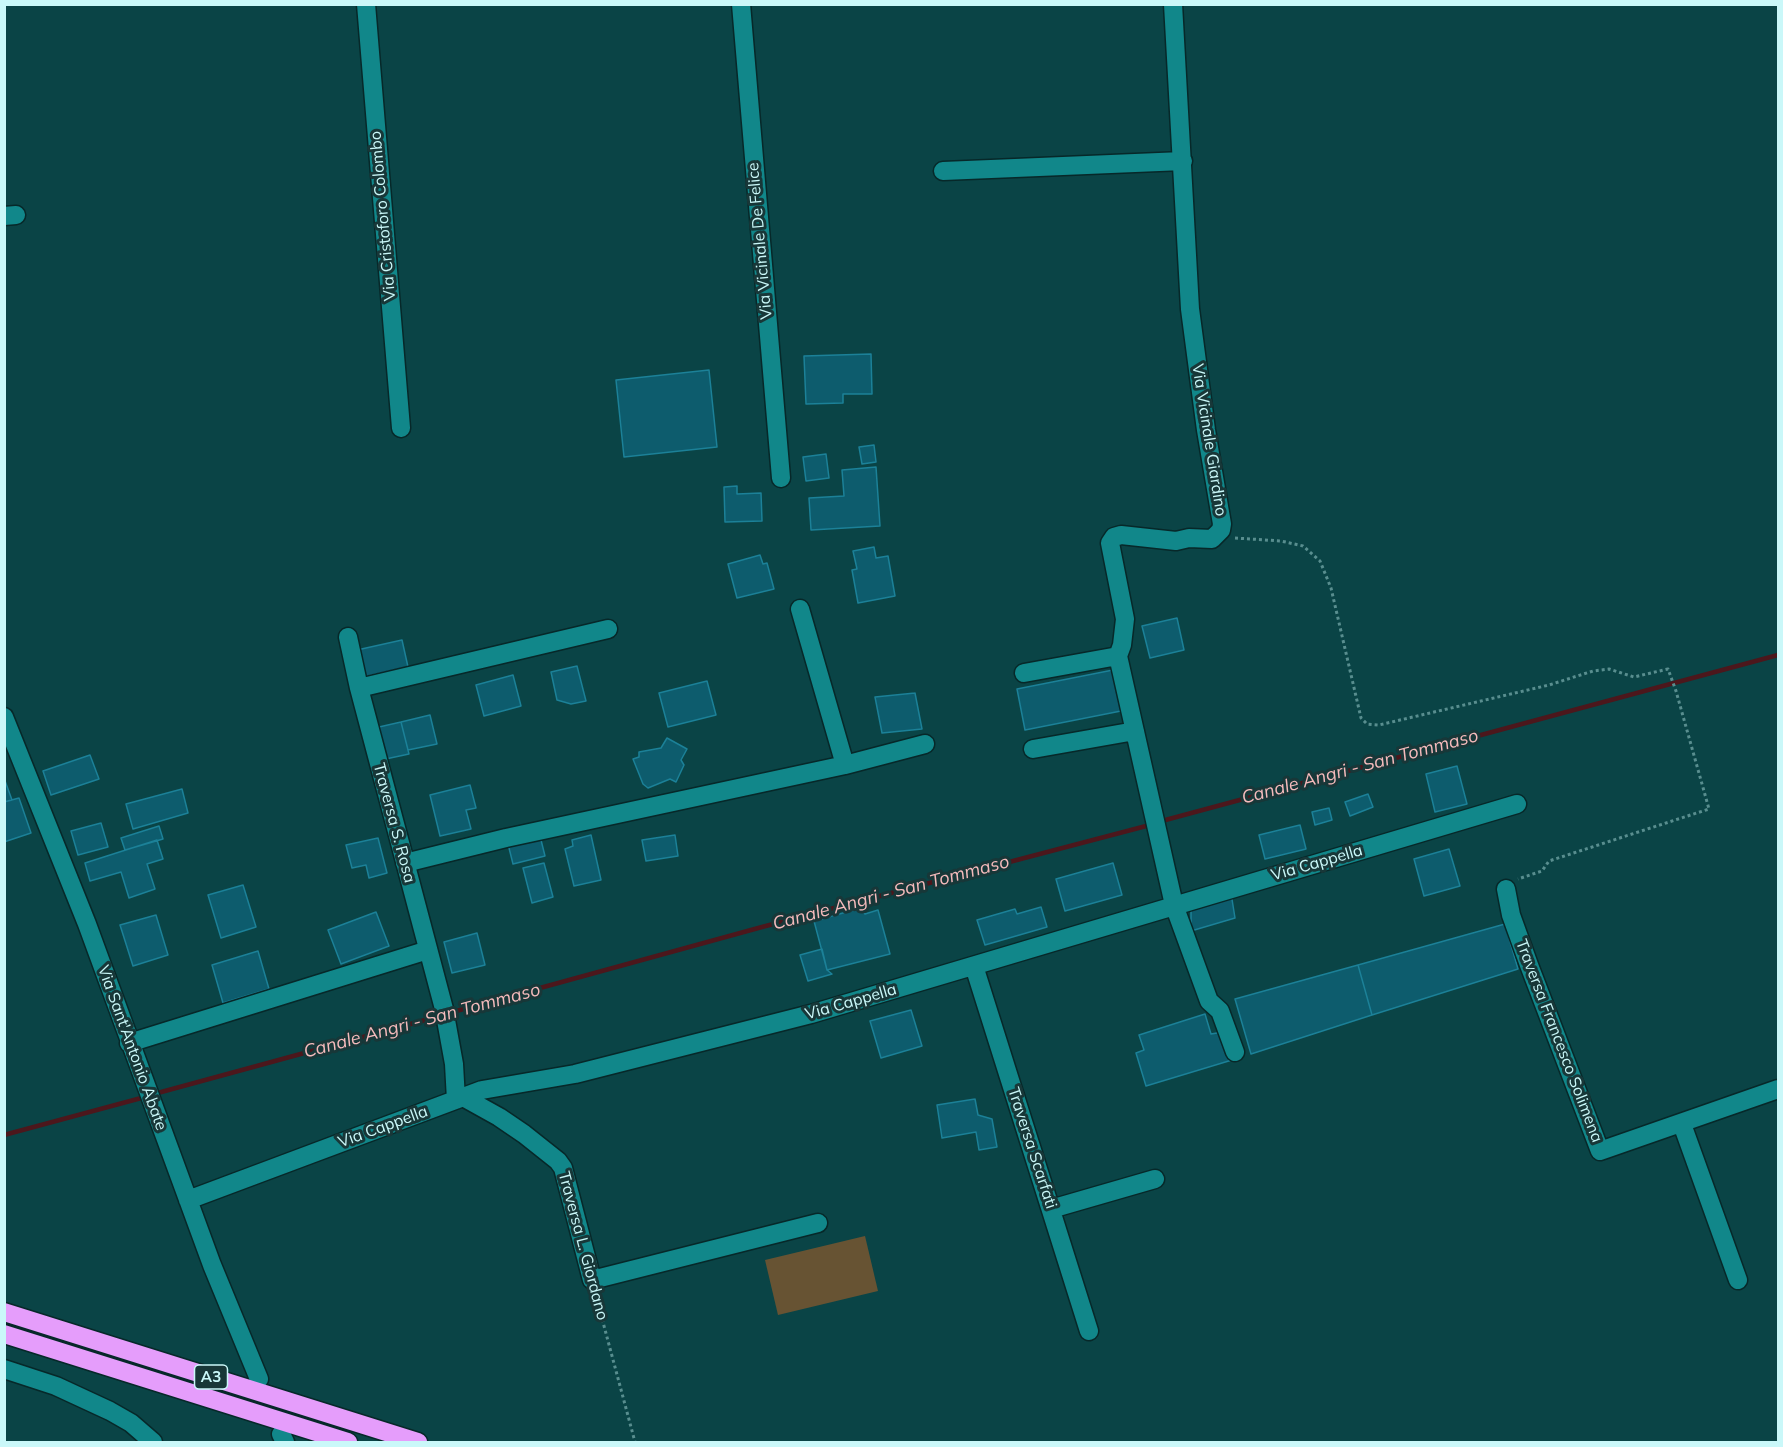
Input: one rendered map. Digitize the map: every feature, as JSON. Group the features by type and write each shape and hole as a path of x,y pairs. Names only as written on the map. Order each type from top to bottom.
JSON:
{"highway":[{"name":"A3","path":"4,1312 418,1443"},
{"name":"A3","path":"4,1334 348,1443"}],"street":[{"name":"Via Cristoforo Colombo","path":"366,4 401,428"},
{"name":"Via Vicinale De Felice","path":"741,4 781,478"},
{"name":"Via Vicinale Giardino","path":"1173,4 1190,309 1202,409 1222,524 1221,530 1212,539 1189,538 1176,541 1121,535 1113,537 1110,543 1125,619 1122,645 1118,656 1174,905 1209,1001 1220,1011 1235,1052"},
{"path":"943,171 1183,161"},
{"path":"800,609 845,765"},
{"path":"359,688 608,629"},
{"name":"Traversa S. Rosa","path":"348,637 359,688 445,1016 459,1099"},
{"path":"1024,673 1118,656"},
{"name":"Via Sant'Antonio Abate","path":"4,717 87,924 188,1200 259,1380"},
{"path":"1034,749 1135,731"},
{"path":"405,863 506,838 845,765 925,744"},
{"name":"Via Cappella","path":"188,1200 482,1090 575,1074 811,1014 1516,804"},
{"name":"Traversa Francesco Solimena","path":"1506,889 1511,915 1600,1151 1779,1089"},
{"path":"129,1043 428,950"},
{"name":"Traversa Scarfati","path":"974,966 1089,1331"},
{"name":"Traversa L. Giordano","path":"459,1099 499,1117 558,1161 563,1168 592,1280"},
{"path":"1682,1124 1738,1280"},
{"path":"1051,1209 1155,1179"},
{"path":"592,1280 818,1223"},
{"path":"4,1370 56,1386 102,1407 131,1423 153,1443"}],"path":[{"path":"1221,530 1226,536 1240,539 1281,541 1303,546 1320,561 1331,588 1361,718 1367,724 1379,725 1504,696 1593,671 1609,669 1634,677 1668,669 1709,809 1549,861 1542,871 1511,881 1506,889"},
{"name":"Traversa L. Giordano","path":"592,1280 635,1443"}],"shaded area":[{"path":"865,1236 878,1291 778,1315 765,1260"}],"building":[{"path":"871,354 872,394 843,394 843,403 806,404 804,356"},
{"path":"709,370 717,447 624,457 616,380"},
{"path":"874,445 876,462 862,464 859,447"},
{"path":"826,454 829,478 806,481 803,457"},
{"path":"876,467 880,526 811,530 809,498 844,496 842,470"},
{"path":"737,486 737,494 761,493 762,521 725,522 724,487"},
{"path":"874,547 876,558 888,556 895,596 858,603 852,570 857,569 853,551"},
{"path":"760,555 763,564 767,563 774,589 737,598 728,564"},
{"path":"1177,618 1184,650 1150,658 1142,626"},
{"path":"402,640 408,667 363,677 357,650"},
{"path":"577,666 586,701 571,704 557,700 551,672"},
{"path":"1113,670 1121,711 1025,730 1017,689"},
{"path":"513,675 521,706 484,716 476,685"},
{"path":"707,681 716,715 668,727 659,693"},
{"path":"915,693 922,729 882,733 875,697"},
{"path":"430,715 437,744 408,750 401,722"},
{"path":"401,722 409,754 381,760 377,740 382,739 379,727"},
{"path":"667,738 687,749 681,760 684,765 676,782 670,779 648,788 643,784 633,759 639,757 639,752 661,748"},
{"path":"90,755 99,779 51,795 43,771"},
{"path":"1457,766 1467,804 1435,812 1426,774"},
{"path":"4,778 12,800 4,802"},
{"path":"470,785 476,808 466,810 471,829 440,836 430,795"},
{"path":"182,789 188,813 133,829 126,804"},
{"path":"1368,794 1373,807 1350,816 1345,802"},
{"path":"19,798 31,833 4,842 4,802"},
{"path":"1329,808 1332,820 1315,825 1312,812"},
{"path":"101,823 108,847 78,855 71,831"},
{"path":"1300,825 1306,849 1265,859 1259,835"},
{"path":"159,826 163,839 125,850 121,838"},
{"path":"539,832 545,856 513,864 507,840"},
{"path":"591,835 601,880 574,886 565,849 573,846 572,840"},
{"path":"675,835 678,856 646,861 642,840"},
{"path":"378,838 387,873 369,878 366,865 352,868 346,845"},
{"path":"157,840 163,859 147,864 155,889 129,898 121,872 90,881 85,863"},
{"path":"1449,849 1460,886 1424,896 1414,859"},
{"path":"544,863 553,897 532,903 523,868"},
{"path":"1113,863 1122,895 1065,911 1056,879"},
{"path":"243,885 256,927 221,938 208,895"},
{"path":"1231,893 1235,918 1191,931 1191,905"},
{"path":"1041,907 1047,927 985,945 977,920 1015,909 1017,914"},
{"path":"861,908 865,914 878,910 890,954 827,970 814,921"},
{"path":"376,912 389,946 341,964 328,930"},
{"path":"156,915 168,955 133,966 120,925"},
{"path":"1505,924 1518,969 1372,1015 1358,965"},
{"path":"477,933 485,965 452,973 444,942"},
{"path":"822,949 827,970 832,974 808,981 800,955"},
{"path":"258,951 269,989 223,1003 212,965"},
{"path":"1358,965 1372,1015 1251,1054 1235,999"},
{"path":"911,1010 922,1046 881,1058 870,1021"},
{"path":"1205,1014 1211,1034 1223,1032 1232,1060 1146,1086 1136,1053 1144,1050 1139,1035"},
{"path":"975,1099 978,1115 992,1119 997,1147 979,1150 976,1132 942,1138 937,1105"}],"waterway":[{"name":"Canale Angri - San Tommaso","path":"1158,822 1778,655"},
{"name":"Canale Angri - San Tommaso","path":"449,1013 762,927 1150,825"},
{"name":"Canale Angri - San Tommaso","path":"154,1094 440,1016"},
{"name":"Canale Angri - San Tommaso","path":"4,1135 145,1097"}]}
